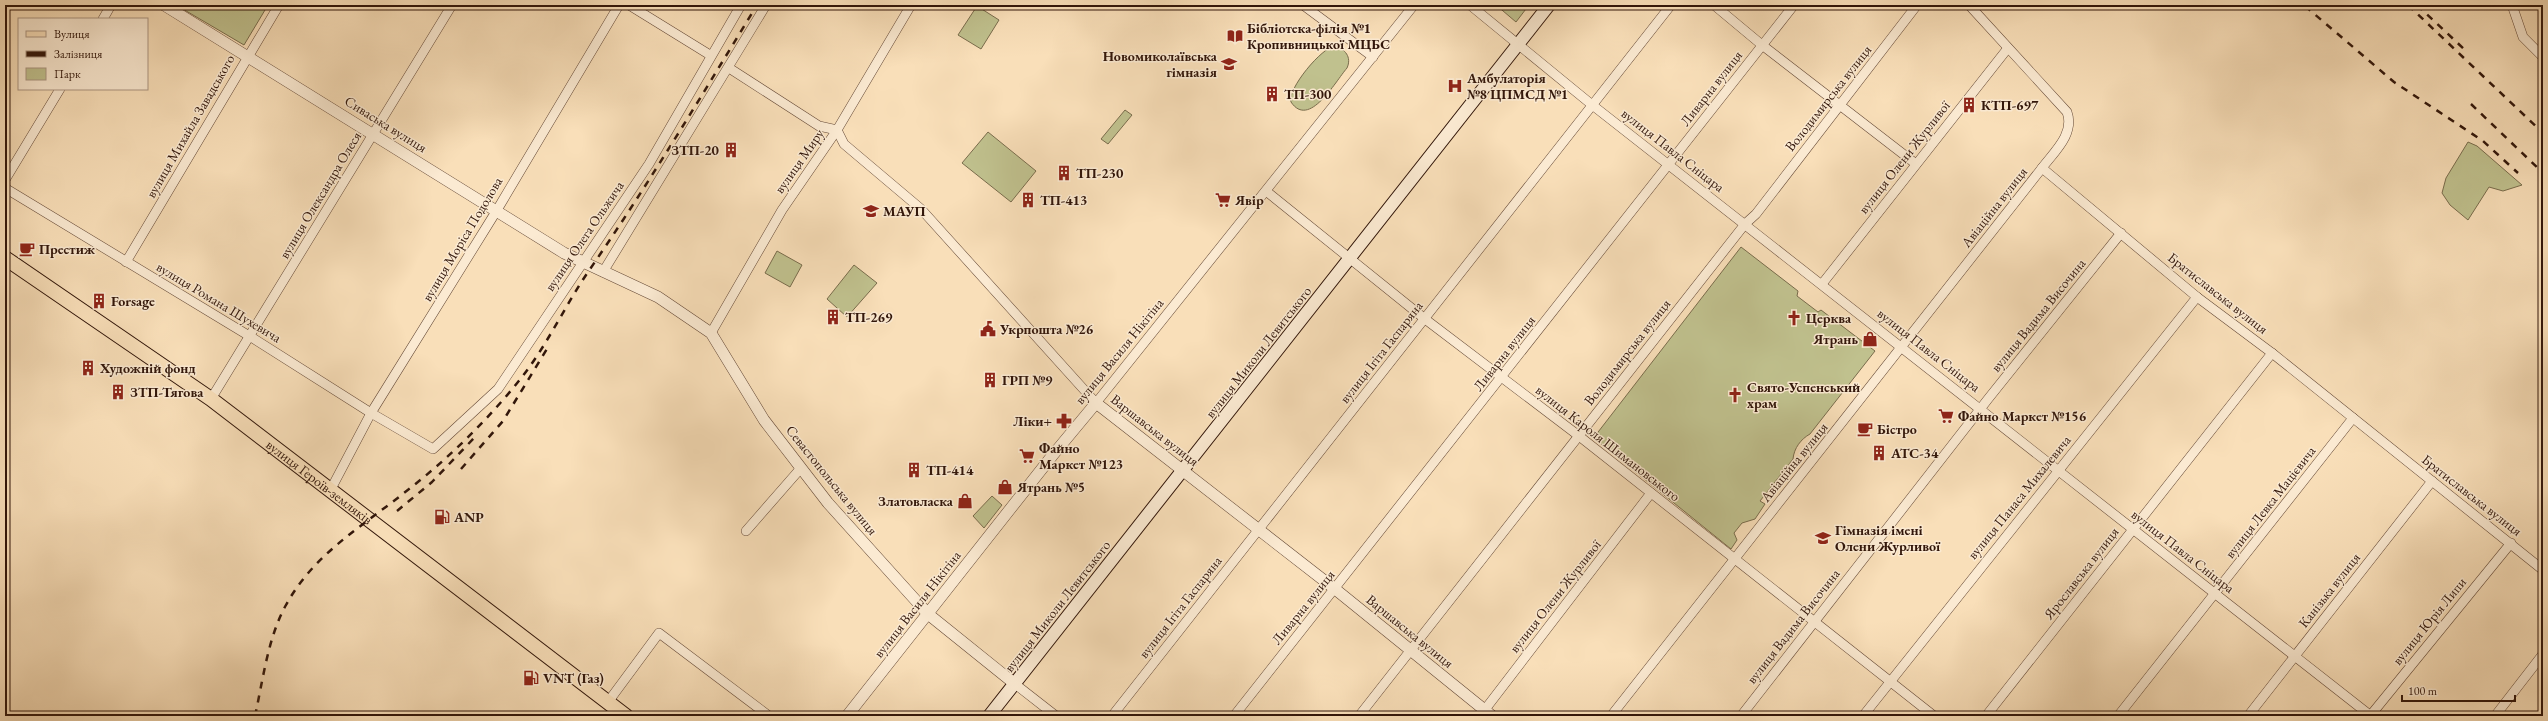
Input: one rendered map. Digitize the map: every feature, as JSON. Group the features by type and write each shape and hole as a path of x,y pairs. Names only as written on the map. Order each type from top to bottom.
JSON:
{"main road":[{"name":"вулиця Миколи Левитського","path":"989,716 1352,258 1549,5"},
{"name":"вулиця Героїв-земляків","path":"5,258 211,399 331,489 626,716"}],"street":[{"path":"104,18 111,5"},
{"name":"Сиваська вулиця","path":"164,5 564,252 589,264"},
{"name":"вулиця Михайла Завадського","path":"126,262 279,5"},
{"name":"вулиця Олександра Олеся","path":"211,399 452,5"},
{"name":"вулиця Моріса Подолова","path":"331,489 371,414 619,5"},
{"path":"629,5 710,56"},
{"name":"вулиця Олега Ольжича","path":"419,441 433,449 498,389 589,264 741,5"},
{"path":"603,272 729,68 766,5"},
{"name":"вулиця Миру","path":"711,333 782,210 837,130 911,5"},
{"path":"1303,5 1373,57"},
{"name":"вулиця Василя Нікітіна","path":"847,716 1052,456 1414,5"},
{"name":"вулиця Павла Сніцара","path":"1470,5 1591,104 1746,224 2370,716"},
{"name":"вулиця Ігіта Гаспаряна","path":"1112,716 1425,319 1591,104 1671,5"},
{"path":"1714,5 1762,45 1916,164"},
{"name":"Ливарна вулиця","path":"1234,716 1670,165 1794,5"},
{"name":"Володимирська вулиця","path":"1359,716 1917,5"},
{"path":"1969,5 2063,107 2069,117 2066,136 2042,168"},
{"path":"2512,5 2523,37 2543,57"},
{"name":"вулиця Олени Журливої","path":"1822,284 2008,48"},
{"path":"729,68 819,126 837,130"},
{"path":"5,180 59,90"},
{"name":"Варшавська вулиця","path":"837,130 844,144 921,209 1096,403 1335,589 1485,714"},
{"name":"Братиславська вулиця","path":"2042,168 2197,296 2272,353 2543,570"},
{"name":"Авіаційна вулиця","path":"1611,716 2042,168"},
{"name":"вулиця Романа Шухевича","path":"5,188 250,337 371,414 419,441"},
{"name":"вулиця Кароля Шимановського","path":"1266,191 1352,258 1425,319 1501,379 1579,436 1934,716"},
{"name":"вулиця Вадима Височина","path":"1741,716 1980,409 2120,233"},
{"name":"Севастопольська вулиця","path":"589,264 658,297 711,333 764,420 828,503 928,614 1056,716"},
{"name":"вулиця Панаса Михалевича","path":"1863,716 2197,296"},
{"name":"Ярославська вулиця","path":"1986,716 2272,353"},
{"name":"вулиця Левка Мацієвича","path":"2118,716 2215,595 2353,418"},
{"path":"746,531 801,468"},
{"name":"Канізька вулиця","path":"2248,716 2432,481"},
{"name":"вулиця Олени Журливої","path":"1485,714 1652,493"},
{"name":"вулиця Юрія Липи","path":"2370,716 2511,543"},
{"path":"608,702 659,633 769,716"},
{"path":"2494,716 2543,654"}],"green space":[{"path":"176,5 268,5 244,45"},
{"path":"1496,5 1529,5 1516,22"},
{"path":"977,6 999,20 981,49 958,35"},
{"path":"1335,46 1345,51 1347,54 1349,60 1347,68 1329,92 1313,107 1306,110 1298,109 1291,102 1291,96 1294,88 1314,61 1329,48"},
{"path":"1125,110 1132,115 1108,144 1101,139"},
{"path":"988,132 1036,171 1011,202 962,163"},
{"path":"2468,142 2477,146 2522,185 2503,191 2489,187 2468,220 2450,205 2442,193 2446,178"},
{"path":"1741,247 1798,291 1797,296 1818,312 1821,310 1875,351 1810,434 1798,444 1793,459 1760,501 1765,504 1755,519 1742,523 1734,533 1737,540 1731,549 1596,440 1597,438 1595,436"},
{"path":"777,251 802,265 790,287 765,273"},
{"path":"854,265 877,283 847,317 827,299"},
{"path":"992,496 1002,505 984,528 973,516"}],"railway":[{"path":"255,716 270,645 280,617 297,587 310,571 339,543 436,467 481,424 522,377 540,352 580,285 653,173 757,5"},
{"path":"2408,5 2543,133"},
{"path":"2417,5 2464,49"},
{"path":"2305,6 2394,82 2483,141 2518,173"},
{"path":"2471,104 2543,173"},
{"path":"461,469 503,421 550,344"},
{"path":"397,511 432,482 475,437"}],"place":[{"name":"Бібліотека-філія №1 Кропивницької МЦБС","path":"1235,36"},
{"name":"Новомиколаївська гімназія","path":"1229,64"},
{"name":"Амбулаторія №8 ЦПМСД №1","path":"1455,86"},
{"name":"ТП-300","path":"1272,94"},
{"name":"КТП-697","path":"1969,105"},
{"name":"ЗТП-20","path":"731,150"},
{"name":"ТП-230","path":"1064,173"},
{"name":"ТП-413","path":"1028,200"},
{"name":"Явір","path":"1223,200"},
{"name":"МАУП","path":"871,211"},
{"name":"Престиж","path":"27,249"},
{"name":"Forsage","path":"99,301"},
{"name":"ТП-269","path":"833,317"},
{"name":"Церква","path":"1794,318"},
{"name":"Укрпошта №26","path":"988,329"},
{"name":"Ятрань","path":"1870,339"},
{"name":"Художній фонд","path":"88,368"},
{"name":"ГРП №9","path":"990,380"},
{"name":"ЗТП-Тягова","path":"118,392"},
{"name":"Свято-Успенський храм","path":"1735,395"},
{"name":"Файно Маркет №156","path":"1946,416"},
{"name":"Ліки+","path":"1064,421"},
{"name":"Бістро","path":"1865,429"},
{"name":"АТС-34","path":"1879,453"},
{"name":"Файно Маркет №123","path":"1027,456"},
{"name":"ТП-414","path":"914,470"},
{"name":"Ятрань №5","path":"1005,487"},
{"name":"Златовласка","path":"965,501"},
{"name":"ANP","path":"442,517"},
{"name":"Гімназія імені Олени Журливої","path":"1823,538"},
{"name":"VNT (Газ)","path":"531,678"}]}
